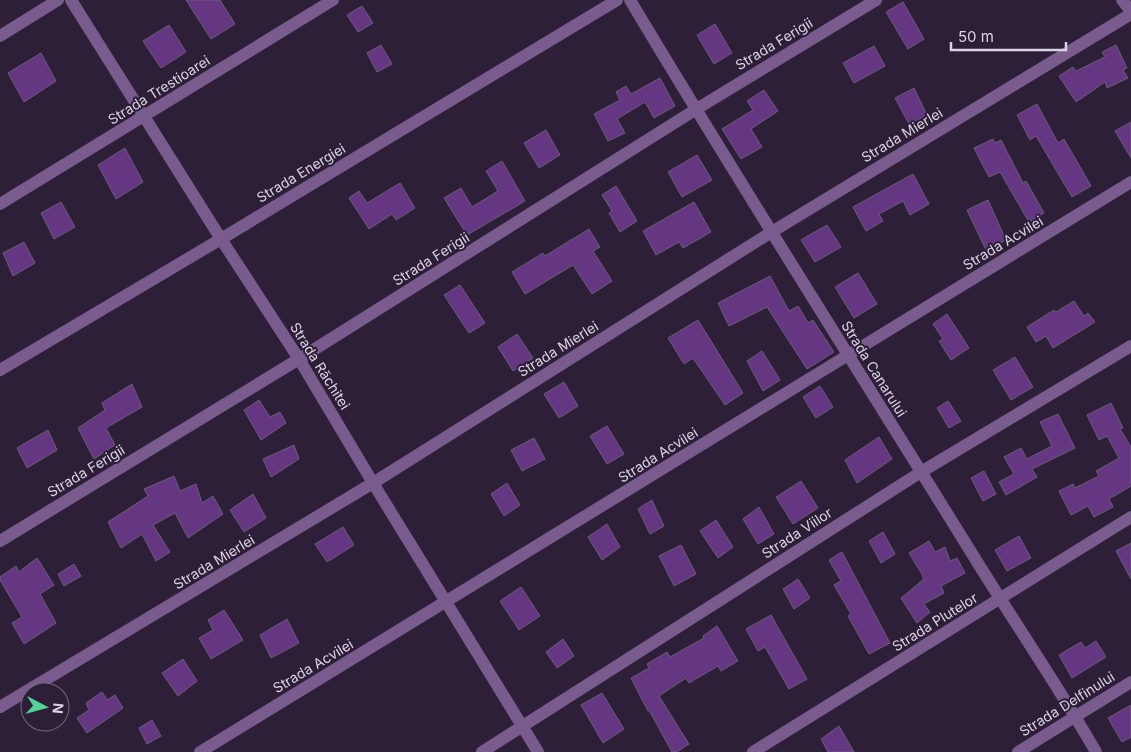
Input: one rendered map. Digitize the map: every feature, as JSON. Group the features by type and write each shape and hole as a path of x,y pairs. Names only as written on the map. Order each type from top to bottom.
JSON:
{"street":[{"path":"0,36 58,0"},
{"name":"Strada Răchitei","path":"71,0 220,239 300,358 373,484 538,752"},
{"name":"Strada Trestioarei","path":"0,204 333,0"},
{"name":"Strada Energiei","path":"0,370 617,0"},
{"name":"Strada Canarului","path":"630,0 770,232 1096,752"},
{"name":"Strada Ferigii","path":"0,541 300,358 696,110 876,0"},
{"path":"1122,0 1131,13"},
{"name":"Strada Mierlei","path":"0,708 373,484 770,232 1131,13"},
{"name":"Strada Acvilei","path":"200,752 1131,182"},
{"name":"Strada Viilor","path":"482,752 921,472 1131,346"},
{"name":"Strada Plutelor","path":"754,752 1131,517"},
{"name":"Strada Delfinului","path":"1018,752 1131,682"}],"building":[{"path":"186,0 220,0 235,24 211,39"},
{"path":"903,2 924,39 908,49 886,12"},
{"path":"362,6 373,23 358,32 347,15"},
{"path":"715,24 732,53 714,64 697,35"},
{"path":"169,25 186,52 161,68 143,41"},
{"path":"381,45 392,64 377,72 367,53"},
{"path":"1116,45 1127,68 1123,70 1128,78 1107,88 1105,82 1076,102 1059,76 1073,67 1076,71 1105,57 1102,52"},
{"path":"874,46 885,66 854,83 843,63"},
{"path":"41,53 56,81 24,102 8,73"},
{"path":"660,78 675,106 654,118 645,102 617,119 625,133 608,141 594,114 620,100 616,92 626,86 631,94"},
{"path":"914,88 927,115 909,124 895,98"},
{"path":"764,90 778,111 751,129 762,147 741,159 722,129 753,110 747,101"},
{"path":"1037,104 1058,143 1064,139 1091,186 1072,197 1036,136 1030,140 1017,115"},
{"path":"1131,122 1131,158 1115,131"},
{"path":"546,130 560,155 539,168 524,143"},
{"path":"993,139 995,143 1001,140 1023,183 1026,181 1044,213 1029,222 1000,172 989,177 974,148"},
{"path":"125,148 143,182 116,199 98,165"},
{"path":"697,155 712,180 682,197 668,172"},
{"path":"502,161 525,201 467,235 444,198 461,188 472,207 498,191 486,171"},
{"path":"913,174 929,204 910,215 903,201 879,214 883,221 866,231 853,207"},
{"path":"400,183 415,208 396,220 392,214 369,229 349,198 359,191 367,203"},
{"path":"616,186 637,221 620,232 609,213 612,211 602,195"},
{"path":"988,200 1006,240 986,250 967,210"},
{"path":"61,202 75,227 54,239 41,213"},
{"path":"694,202 711,232 683,248 679,242 656,255 643,231"},
{"path":"827,225 841,247 815,262 801,240"},
{"path":"589,229 600,247 593,251 612,281 592,294 573,265 525,294 512,272 543,253 545,256"},
{"path":"24,242 35,263 13,276 3,253"},
{"path":"858,273 877,304 854,318 835,287"},
{"path":"770,276 789,311 798,306 808,323 813,320 834,352 807,369 767,307 729,326 718,303"},
{"path":"460,285 485,323 469,333 444,295"},
{"path":"1074,301 1084,316 1088,313 1095,322 1053,348 1046,336 1036,342 1027,327 1054,310 1056,312"},
{"path":"947,314 969,348 951,360 939,341 943,339 933,324"},
{"path":"698,320 743,393 725,405 693,358 684,364 668,338"},
{"path":"517,334 533,358 513,371 498,347"},
{"path":"762,351 780,380 763,391 747,361"},
{"path":"1015,357 1033,387 1011,400 993,370"},
{"path":"564,382 578,406 559,418 544,394"},
{"path":"132,384 142,407 106,428 115,445 94,459 78,428 105,410 102,403"},
{"path":"820,386 833,407 816,418 803,397"},
{"path":"259,400 270,417 280,412 286,423 261,440 244,410"},
{"path":"948,401 961,421 949,428 937,408"},
{"path":"1111,403 1123,428 1120,429 1131,447 1131,486 1109,499 1113,507 1094,517 1088,506 1071,515 1059,491 1073,484 1075,488 1099,476 1096,471 1119,458 1107,436 1099,440 1087,415"},
{"path":"1058,414 1075,448 1032,469 1037,477 1006,495 999,482 1014,474 1004,457 1021,448 1027,459 1052,446 1040,422"},
{"path":"607,426 624,454 607,464 590,436"},
{"path":"48,430 57,450 27,468 17,448"},
{"path":"879,437 892,459 857,483 845,460"},
{"path":"534,438 545,459 522,471 511,450"},
{"path":"294,445 299,459 271,477 263,459"},
{"path":"984,471 996,494 983,501 971,478"},
{"path":"174,476 180,491 196,484 202,503 213,496 223,514 188,538 175,513 153,525 170,552 156,561 142,534 121,548 108,522 148,496 144,489"},
{"path":"801,481 818,508 793,524 776,497"},
{"path":"507,483 520,505 504,516 491,494"},
{"path":"253,494 266,518 244,532 230,510"},
{"path":"652,500 664,526 650,534 638,509"},
{"path":"759,507 774,534 758,544 743,519"},
{"path":"716,520 733,547 718,558 700,531"},
{"path":"607,524 620,547 602,560 588,537"},
{"path":"343,527 354,545 327,562 315,544"},
{"path":"883,532 895,554 881,563 869,541"},
{"path":"1019,536 1031,558 1007,571 995,550"},
{"path":"929,541 935,552 945,547 950,561 957,558 965,573 941,586 944,593 924,604 930,612 917,623 901,598 923,580 923,576 909,553"},
{"path":"1131,543 1131,579 1116,551"},
{"path":"681,545 696,574 674,586 659,556"},
{"path":"842,552 890,643 869,654 848,616 851,614 834,585 841,581 829,560"},
{"path":"37,558 54,585 40,594 56,623 24,644 12,623 22,617 0,577 16,566 19,572"},
{"path":"74,564 81,576 64,586 58,574"},
{"path":"798,579 810,598 794,609 783,589"},
{"path":"521,587 540,616 519,630 500,601"},
{"path":"224,610 243,640 211,659 199,638 213,630 208,620"},
{"path":"771,615 807,679 789,689 765,647 758,651 746,629"},
{"path":"287,619 299,643 271,658 260,635"},
{"path":"717,626 738,661 721,671 718,666 689,683 686,678 659,696 689,744 677,752 672,752 631,678 649,668 647,664 667,652 670,657 704,638 703,636"},
{"path":"563,639 574,656 557,668 546,652"},
{"path":"1096,641 1106,657 1072,678 1059,655 1081,642 1085,648"},
{"path":"183,659 197,681 178,696 162,673"},
{"path":"102,692 107,700 115,695 123,708 87,733 77,718 89,710 86,703"},
{"path":"602,693 624,729 603,743 581,705"},
{"path":"1131,705 1131,737 1122,742 1108,718"},
{"path":"152,720 161,736 147,744 139,728"},
{"path":"839,726 854,752 828,752 821,739"}]}
